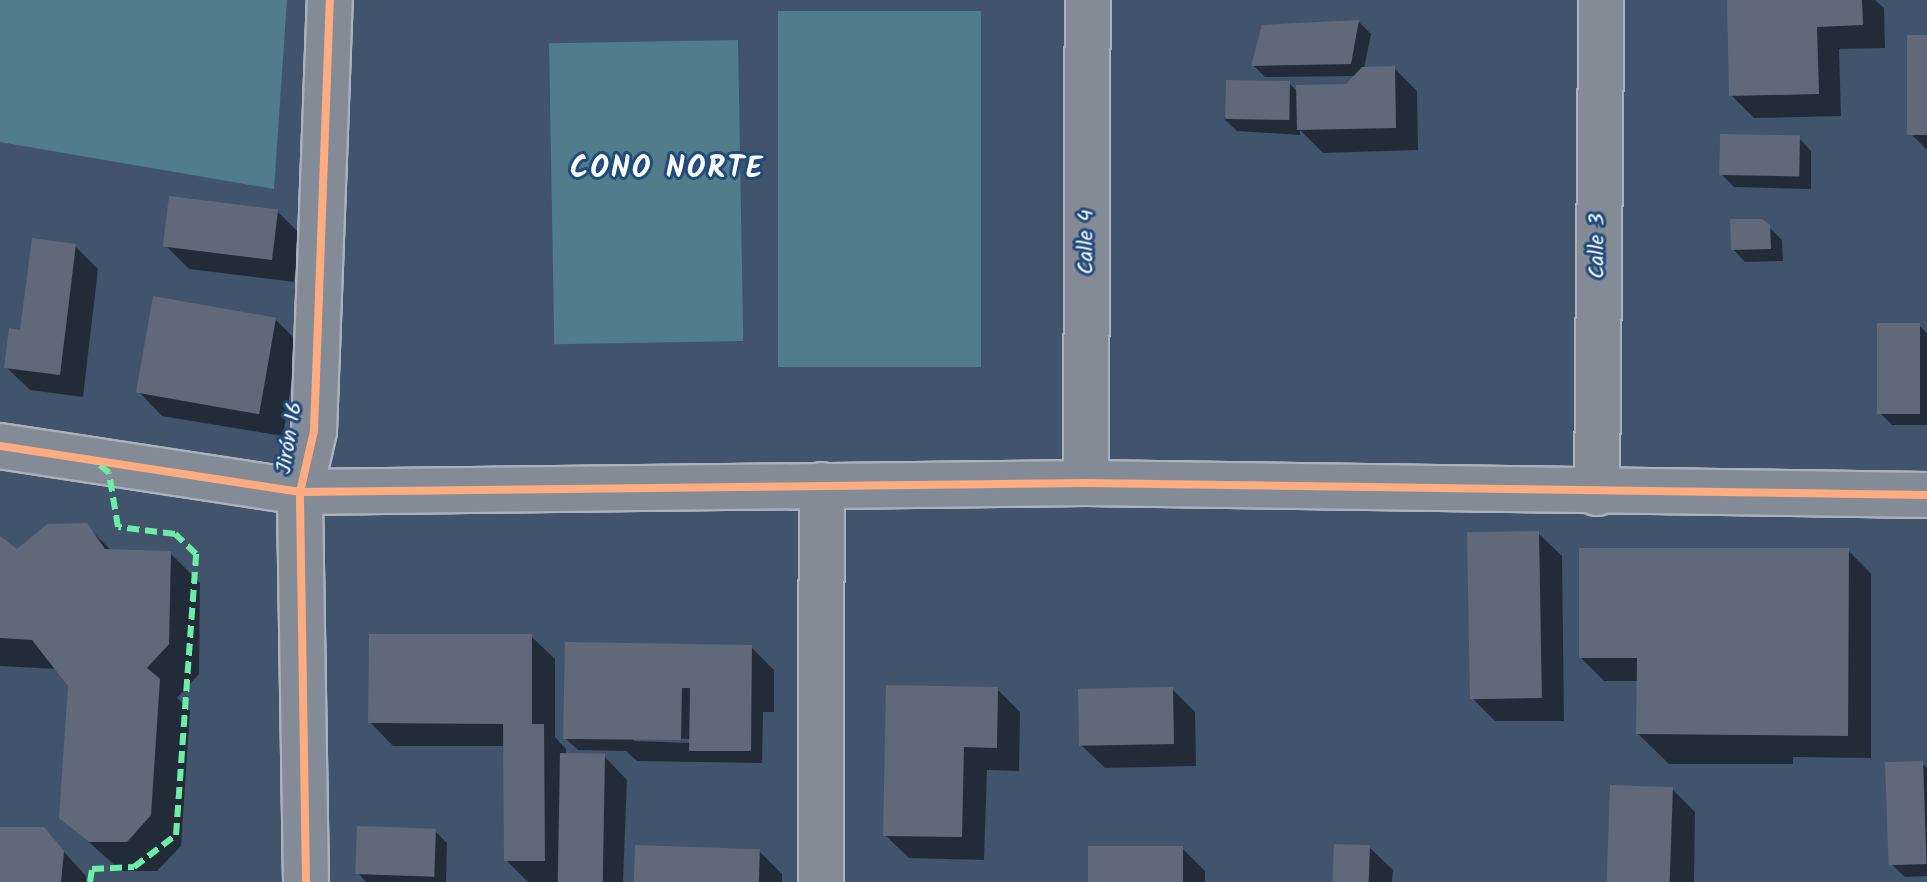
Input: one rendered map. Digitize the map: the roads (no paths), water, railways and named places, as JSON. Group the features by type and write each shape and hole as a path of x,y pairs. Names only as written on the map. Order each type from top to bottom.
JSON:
{"street":[{"name":"Jirón 16","path":"306,882 300,492 314,431 330,0"},
{"name":"Calle 4","path":"1086,483 1088,0"},
{"name":"Calle 3","path":"1597,493 1601,0"},
{"path":"0,446 300,492 1086,483 1597,493 1927,495"},
{"path":"821,882 822,485"}],"district":[{"name":"CONO NORTE","path":"667,169"}]}
